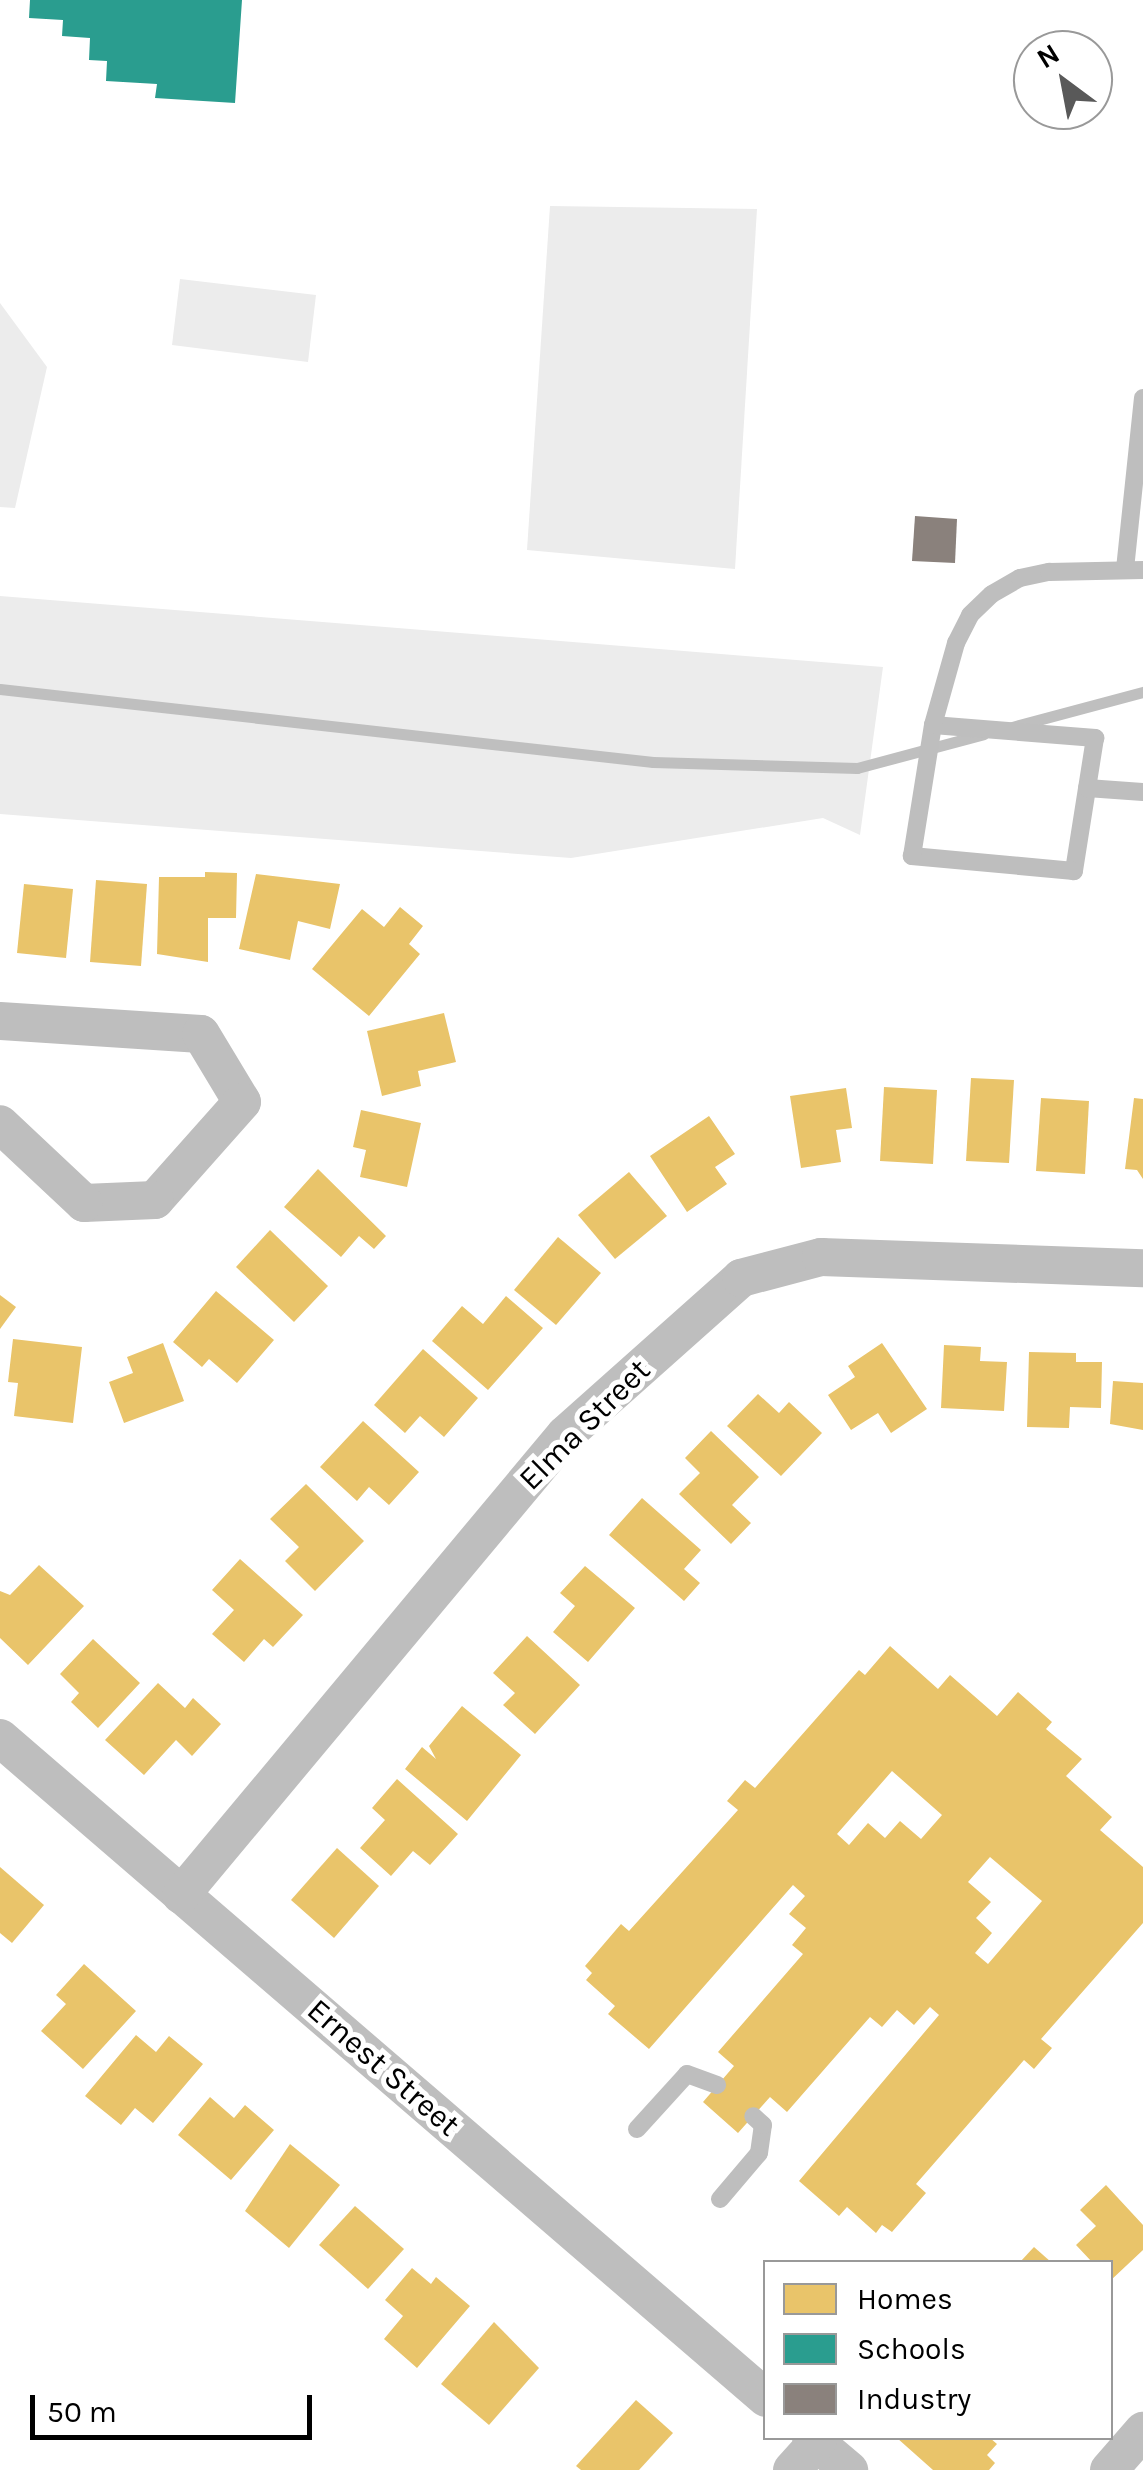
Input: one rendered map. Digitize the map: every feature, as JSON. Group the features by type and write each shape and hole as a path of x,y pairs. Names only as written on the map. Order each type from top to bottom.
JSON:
{"street":[{"path":"0,1021 201,1034 242,1102 155,1200 84,1202 0,1124"},
{"name":"Elma Street","path":"181,1895 565,1435 741,1278 821,1257 1143,1268"},
{"name":"Ernest Street","path":"0,1738 763,2395"},
{"path":"1109,2470 1143,2430"},
{"path":"807,2450 848,2470"}],"lane":[{"path":"933,726 1095,738 1074,871 912,856 933,726 956,643 970,615 992,594 1020,578 1134,569 1143,398"},
{"path":"1087,788 1143,792"},
{"path":"637,2129 687,2074 717,2085"},
{"path":"720,2200 759,2153 763,2126 752,2116"}],"shaded area":[{"path":"550,206 757,209 735,569 527,550"},
{"path":"180,279 316,295 308,362 172,345"},
{"path":"0,303 47,367 15,508 0,507"},
{"path":"0,596 883,667 860,835 823,818 571,858 0,814"}],"building: Homes":[{"path":"205,872 237,873 236,918 208,918 208,962 157,954 159,877 205,877"},
{"path":"256,874 340,884 330,929 298,921 290,960 239,949"},
{"path":"96,880 147,884 141,966 90,962"},
{"path":"24,884 73,889 66,958 17,953"},
{"path":"400,907 423,926 409,944 420,954 369,1016 312,969 362,909 384,927"},
{"path":"444,1013 456,1062 418,1071 421,1086 382,1096 367,1031"},
{"path":"971,1078 1014,1080 1009,1163 966,1161"},
{"path":"884,1087 937,1090 933,1164 880,1161"},
{"path":"846,1088 852,1128 836,1130 841,1162 801,1168 790,1096"},
{"path":"1041,1098 1089,1101 1085,1174 1036,1171"},
{"path":"1134,1098 1143,1099 1143,1179 1137,1170 1125,1169"},
{"path":"361,1110 421,1123 407,1187 360,1177 366,1150 353,1147"},
{"path":"709,1116 735,1154 715,1167 727,1184 687,1212 650,1156"},
{"path":"318,1169 386,1236 374,1249 359,1236 341,1257 284,1207"},
{"path":"629,1172 667,1216 615,1259 578,1215"},
{"path":"270,1230 328,1286 294,1322 236,1267"},
{"path":"558,1237 601,1273 556,1325 514,1290"},
{"path":"216,1291 274,1340 237,1383 209,1359 202,1367 173,1342"},
{"path":"0,1295 16,1307 0,1329"},
{"path":"506,1296 543,1328 488,1390 432,1341 462,1306 483,1324"},
{"path":"13,1339 82,1347 73,1423 14,1416 18,1383 8,1382"},
{"path":"163,1343 184,1401 124,1423 109,1382 133,1373 127,1357"},
{"path":"882,1343 927,1409 891,1433 878,1413 851,1430 828,1395 855,1377 848,1366"},
{"path":"944,1345 981,1347 980,1361 1007,1362 1004,1411 941,1408"},
{"path":"423,1349 478,1398 444,1437 420,1416 405,1433 374,1405"},
{"path":"1029,1352 1076,1353 1076,1362 1102,1362 1101,1408 1070,1407 1069,1428 1027,1427"},
{"path":"1113,1381 1143,1383 1143,1430 1110,1424"},
{"path":"758,1394 779,1413 789,1402 822,1433 781,1476 727,1426"},
{"path":"363,1421 419,1472 389,1505 369,1487 357,1501 320,1467"},
{"path":"711,1431 759,1477 732,1505 751,1523 731,1544 679,1494 700,1473 685,1458"},
{"path":"306,1484 364,1541 315,1591 285,1561 299,1547 270,1519"},
{"path":"642,1498 701,1550 684,1569 700,1583 684,1601 609,1535"},
{"path":"240,1559 303,1615 273,1647 264,1639 244,1662 212,1634 234,1610 212,1590"},
{"path":"39,1565 84,1606 28,1665 0,1638 0,1591 10,1595"},
{"path":"585,1566 635,1608 588,1662 553,1632 575,1606 560,1593"},
{"path":"527,1636 580,1685 535,1734 503,1705 515,1693 493,1673"},
{"path":"93,1639 140,1683 98,1728 71,1702 79,1693 60,1674"},
{"path":"890,1646 938,1689 950,1675 997,1716 1018,1692 1052,1722 1046,1729 1082,1759 1066,1776 1112,1817 1100,1830 1143,1867 1143,1923 1041,2039 1052,2048 1034,2069 1024,2060 916,2184 926,2193 892,2232 882,2225 876,2233 847,2207 839,2216 799,2181 939,2015 930,2007 914,2025 897,2010 882,2027 870,2017 787,2112 770,2097 738,2133 703,2102 734,2066 718,2052 803,1954 792,1945 806,1928 789,1914 805,1896 793,1885 649,2049 608,2014 615,2006 586,1980 592,1973 585,1966 621,1924 629,1931 738,1810 727,1801 745,1780 755,1788 859,1670 865,1675","holes":["892,1771 942,1815 921,1839 900,1821 885,1838 868,1823 849,1845 837,1834","990,1857 1042,1901 988,1964 975,1953 992,1933 976,1918 991,1902 968,1882"]},
{"path":"158,1683 185,1708 193,1698 221,1724 192,1756 176,1740 144,1775 105,1740"},
{"path":"462,1706 521,1755 467,1821 405,1769 422,1747 436,1759 429,1746"},
{"path":"397,1779 458,1834 430,1865 413,1851 391,1876 360,1848 385,1820 372,1808"},
{"path":"337,1848 379,1886 334,1938 291,1900"},
{"path":"0,1867 44,1905 12,1943 0,1933"},
{"path":"84,1964 136,2011 83,2069 41,2031 66,2004 56,1995"},
{"path":"136,2035 156,2052 169,2036 203,2064 153,2123 135,2108 121,2125 85,2096"},
{"path":"210,2097 234,2118 245,2105 274,2130 231,2180 178,2135"},
{"path":"290,2144 340,2185 289,2248 245,2211"},
{"path":"1106,2185 1143,2225 1143,2250 1113,2278 1113,2260 1090,2260 1076,2245 1096,2226 1080,2210"},
{"path":"355,2206 404,2249 368,2289 319,2245"},
{"path":"1034,2247 1049,2260 1022,2260"},
{"path":"412,2268 431,2284 436,2277 470,2306 417,2368 384,2339 403,2316 385,2300"},
{"path":"494,2322 539,2368 489,2425 441,2384"},
{"path":"636,2400 673,2433 639,2470 581,2470 576,2466"},
{"path":"899,2440 992,2440 997,2444 987,2455 995,2463 989,2470 933,2470"}],"building: Schools":[{"path":"30,0 242,0 235,103 155,98 157,84 106,81 107,61 89,60 90,38 62,36 63,20 29,18"}],"building: Industry":[{"path":"915,516 957,519 955,563 912,561"}],"waterway":[{"path":"0,689 653,762 857,768 984,734"},
{"path":"1012,727 1143,692"}]}
